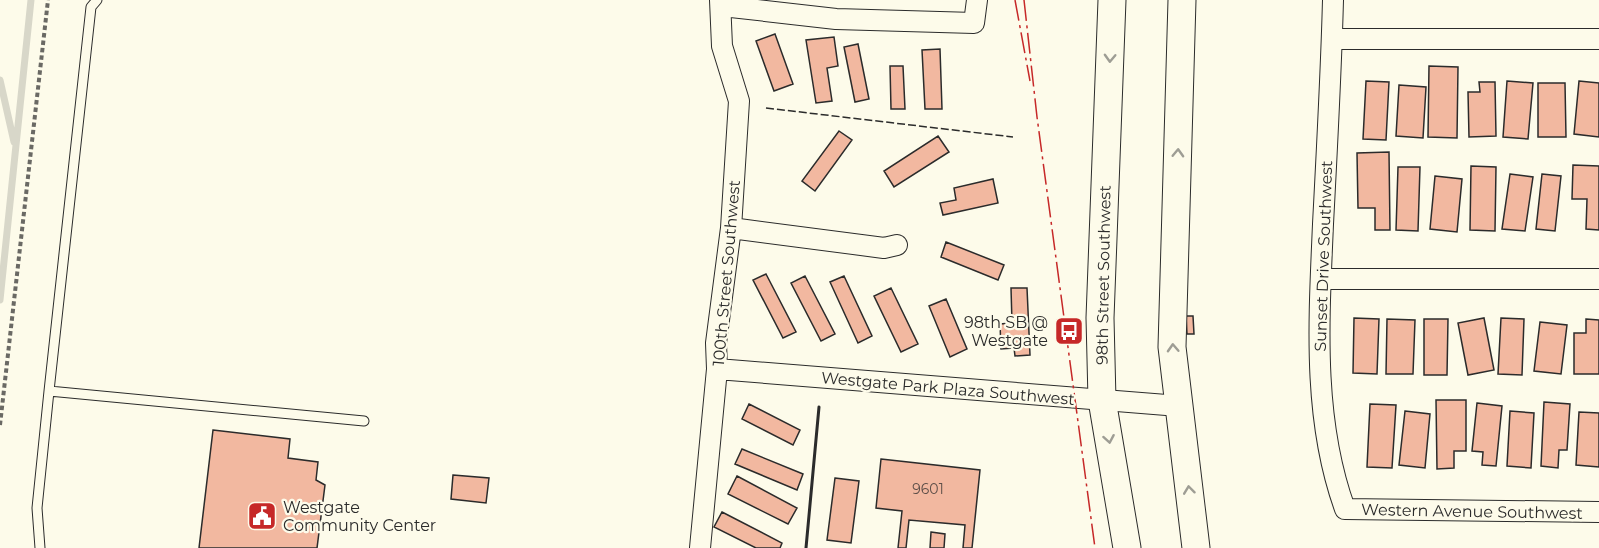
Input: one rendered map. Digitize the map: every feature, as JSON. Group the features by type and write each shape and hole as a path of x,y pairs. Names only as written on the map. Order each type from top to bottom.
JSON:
{"main road":[{"name":"98th Street Southwest","path":"1112,0 1100,318 1102,400 1127,548"},
{"path":"1182,0 1172,347 1196,548"}],"street":[{"path":"721,3 836,19 974,23 977,0"},
{"name":"Sunset Drive Southwest","path":"1333,0 1319,374 1332,473 1345,509"},
{"name":"100th Street Southwest","path":"700,548 717,369 716,343 731,228 739,101 722,46 721,3"},
{"path":"1332,39 1599,39"},
{"path":"731,228 884,248 897,245"},
{"path":"1321,279 1599,279"},
{"name":"Westgate Park Plaza Southwest","path":"717,369 1179,406"},
{"name":"Western Avenue Southwest","path":"1345,509 1599,512"}],"lane":[{"path":"40,548 37,508 49,391 90,7 97,0"},
{"path":"49,391 364,421"}],"path":[{"path":"0,425 48,0"}],"building":[{"path":"775,34 793,84 774,91 756,41"},
{"path":"834,37 838,66 827,68 832,101 816,103 806,40"},
{"path":"858,44 869,99 855,102 844,47"},
{"path":"940,49 942,109 925,109 922,50"},
{"path":"890,66 903,66 905,109 891,109"},
{"path":"1429,66 1458,67 1457,138 1428,137"},
{"path":"1366,81 1389,82 1386,140 1363,139"},
{"path":"1507,81 1533,83 1528,139 1503,137"},
{"path":"1579,81 1599,83 1599,137 1574,134"},
{"path":"1479,82 1495,82 1496,136 1469,137 1468,92 1480,92"},
{"path":"1538,83 1565,83 1566,137 1538,137"},
{"path":"1399,85 1426,87 1423,138 1396,136"},
{"path":"839,131 852,140 815,191 802,181"},
{"path":"938,136 949,152 894,187 884,171"},
{"path":"1389,152 1390,230 1375,230 1375,208 1358,208 1357,153"},
{"path":"1573,165 1599,166 1599,230 1586,229 1587,199 1572,199"},
{"path":"1471,166 1496,167 1495,231 1470,230"},
{"path":"1398,167 1420,167 1418,231 1396,230"},
{"path":"1510,174 1533,177 1525,231 1502,229"},
{"path":"1542,174 1561,176 1555,231 1536,229"},
{"path":"1435,176 1462,179 1457,232 1430,229"},
{"path":"993,179 998,203 943,215 940,203 956,200 954,188"},
{"path":"946,242 1004,265 998,280 941,257"},
{"path":"766,274 796,332 783,338 753,280"},
{"path":"805,276 835,334 821,341 791,283"},
{"path":"844,276 872,336 858,343 830,282"},
{"path":"891,288 918,344 901,352 874,296"},
{"path":"1011,288 1027,288 1030,355 1015,356 1014,348 1001,349 1000,324 1012,323"},
{"path":"946,299 967,349 950,357 929,306"},
{"path":"1186,316 1193,316 1194,334 1187,334"},
{"path":"1354,318 1379,319 1377,374 1353,373"},
{"path":"1484,318 1494,370 1468,375 1458,323"},
{"path":"1501,318 1524,319 1522,375 1498,374"},
{"path":"1387,319 1415,320 1413,374 1386,374"},
{"path":"1424,319 1448,319 1447,375 1424,375"},
{"path":"1586,319 1599,320 1599,374 1574,374 1574,333 1586,333"},
{"path":"1068,321 1073,321 1074,339 1069,339"},
{"path":"1540,322 1567,325 1561,374 1534,371"},
{"path":"1436,400 1466,400 1466,451 1454,451 1454,468 1437,469"},
{"path":"1544,402 1570,404 1567,450 1559,450 1558,468 1541,466"},
{"path":"1477,403 1502,406 1496,466 1482,465 1483,452 1472,451"},
{"path":"749,404 800,430 793,445 742,419"},
{"path":"1370,404 1396,405 1392,468 1367,467"},
{"path":"1405,411 1430,414 1425,468 1399,465"},
{"path":"1510,411 1534,413 1531,468 1507,466"},
{"path":"1579,412 1599,413 1599,467 1576,465"},
{"name":"Westgate Community Center","path":"213,430 290,439 288,458 318,462 316,480 325,485 317,548 199,548"},
{"path":"742,449 803,474 797,490 735,464"},
{"path":"881,459 980,470 972,548 963,548 965,525 909,520 906,548 898,548 902,511 876,508"},
{"path":"453,475 489,478 486,503 451,499"},
{"path":"737,476 797,508 788,524 728,494"},
{"path":"835,478 859,481 851,543 827,540"},
{"path":"722,512 782,543 780,548 756,548 714,527"},
{"path":"931,532 945,534 944,548 930,548"}],"waterway":[{"path":"0,300 31,0"},
{"path":"0,80 14,142"}],"fence":[{"path":"766,108 1013,137"}],"wall":[{"path":"806,548 819,407"}],"power":[{"path":"1015,0 1030,81"},
{"path":"1024,0 1037,117 1095,548"}],"place":[{"name":"98th SB @ Westgate","path":"1069,331"},
{"name":"Westgate Community Center","path":"262,516"}]}
